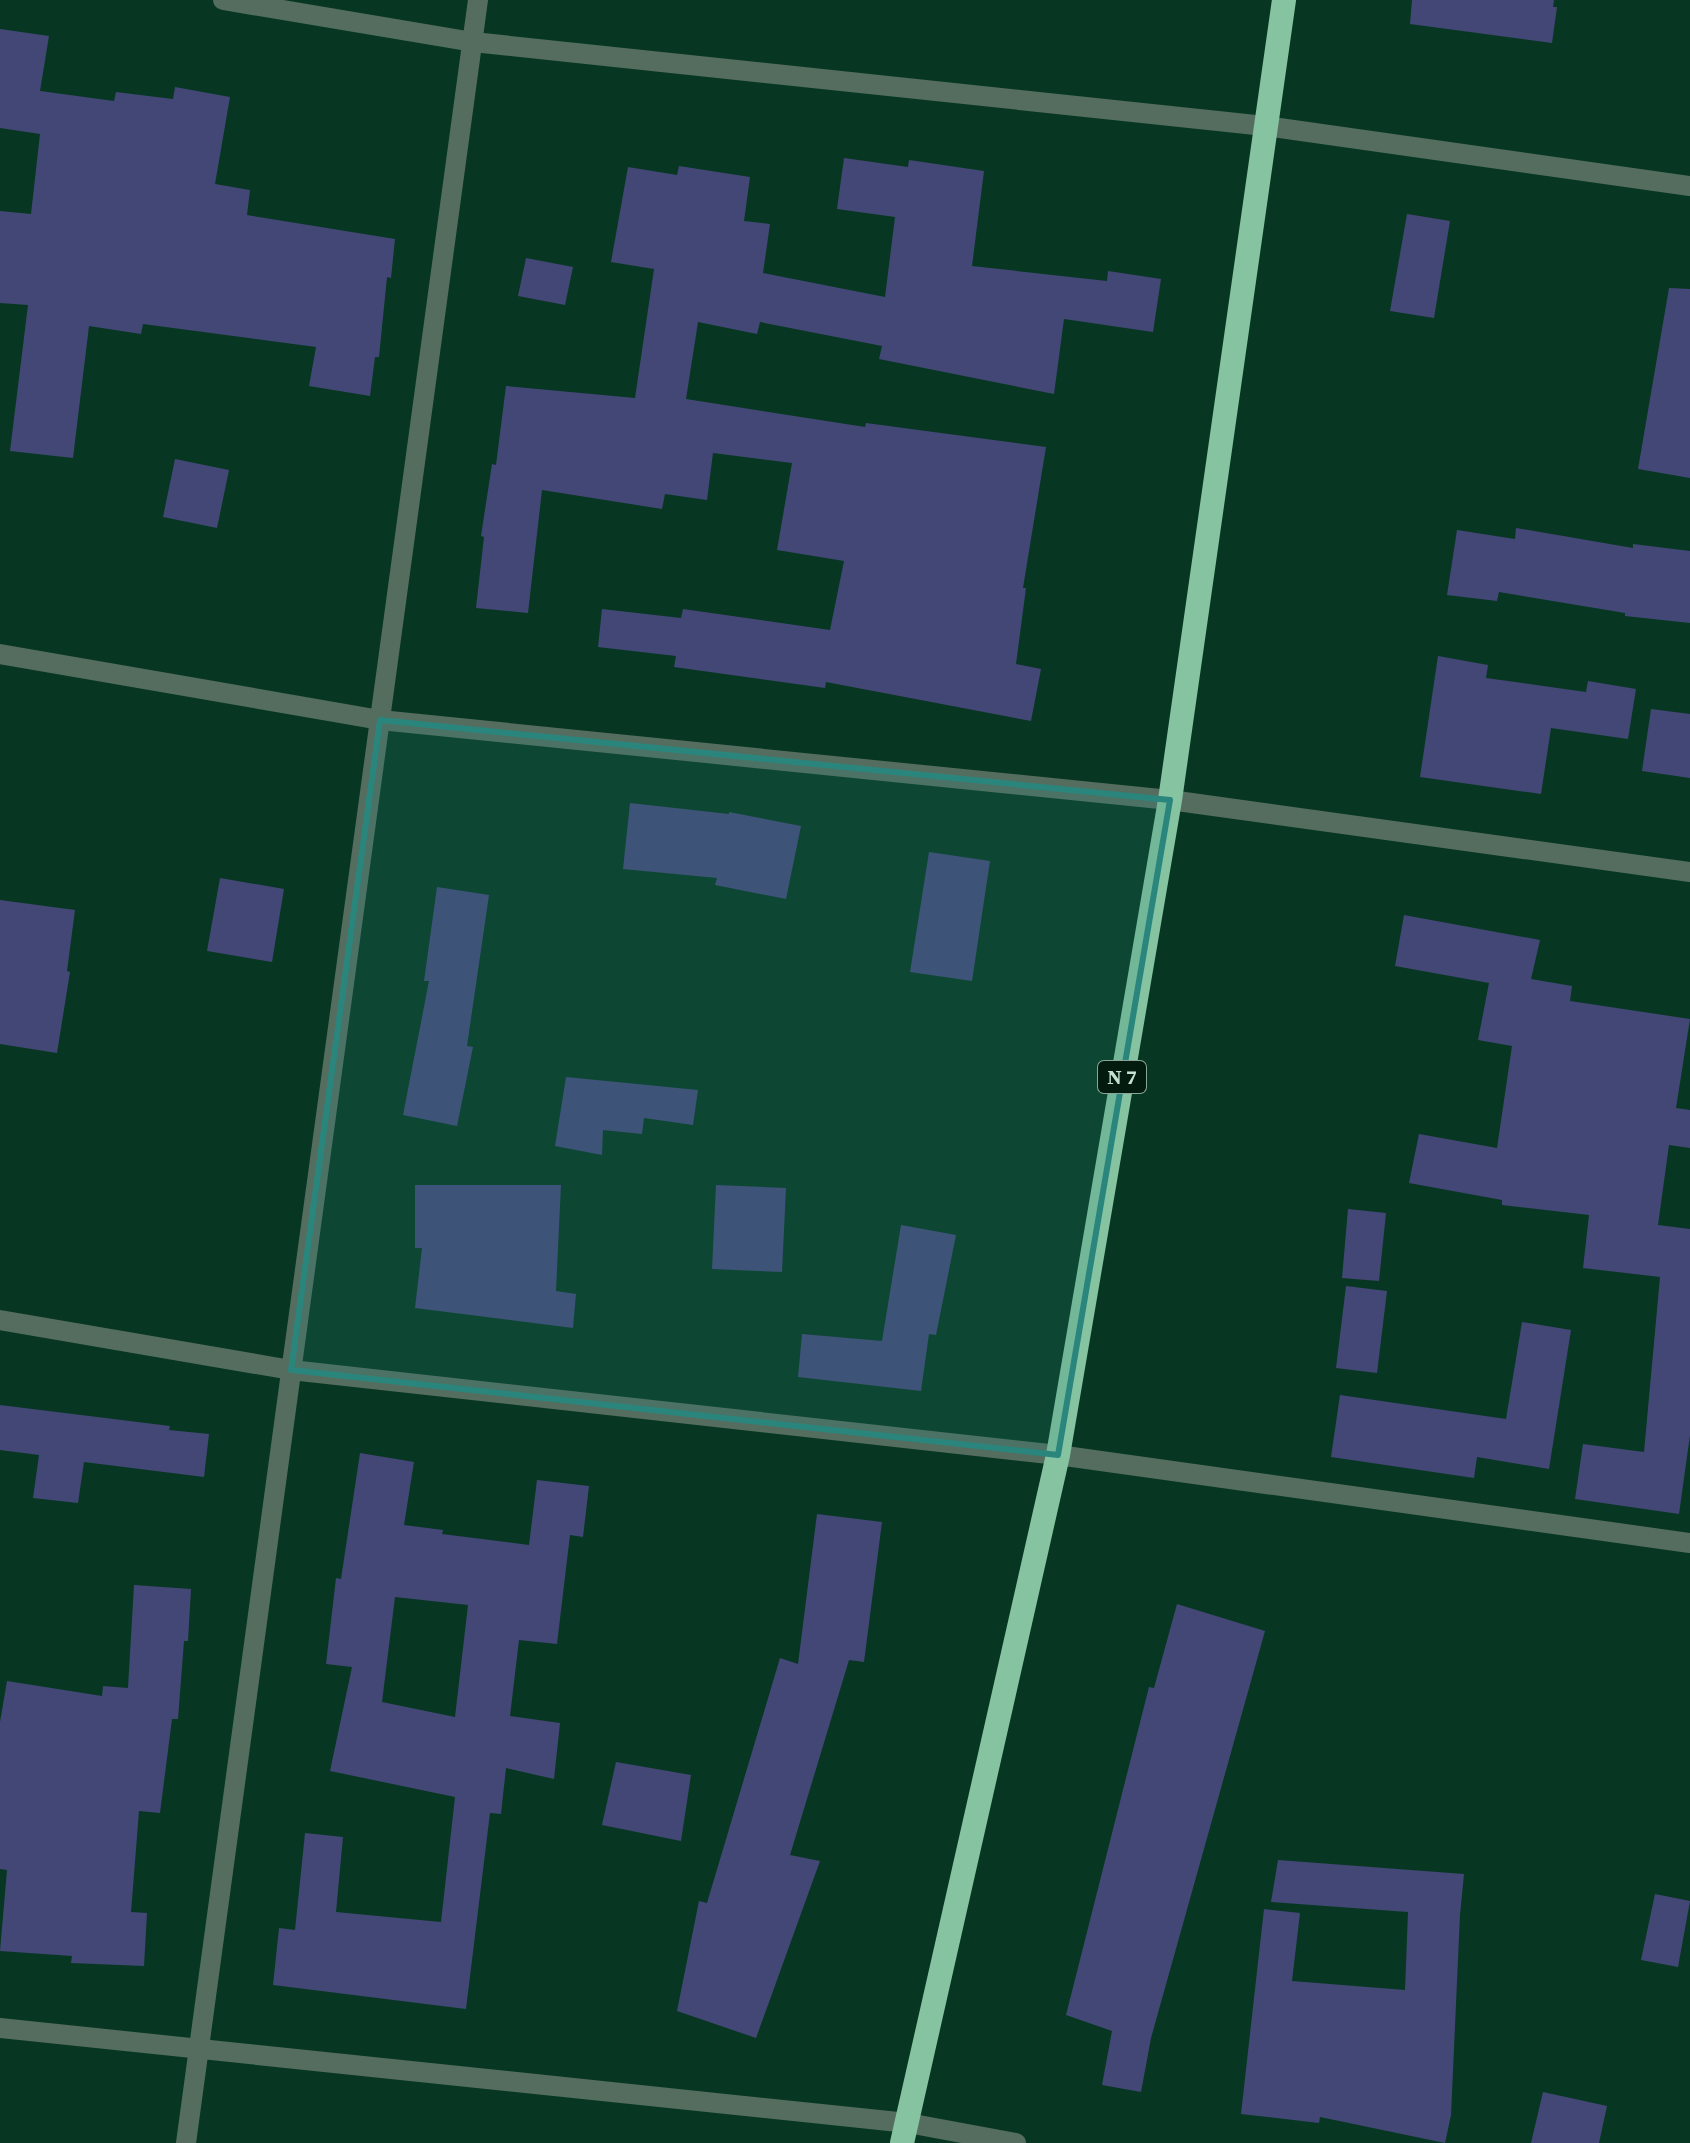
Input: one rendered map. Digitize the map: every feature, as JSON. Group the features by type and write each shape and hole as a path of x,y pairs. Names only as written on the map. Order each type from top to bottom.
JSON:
{"highway":[{"name":"N 7","path":"905,2133 1058,1455 1170,800 1284,0"}],"street":[{"path":"223,0 473,42 1265,126 1690,186"},
{"path":"186,2143 478,0"},
{"path":"0,654 380,720 1170,800 1690,872"},
{"path":"0,1320 291,1370 1058,1455 1690,1543"},
{"path":"0,2028 905,2133 1016,2143"}],"highlighted area":[{"path":"380,720 1170,800 1058,1455 291,1370"}],"building":[{"path":"1412,0 1554,0 1553,7 1557,7 1552,43 1410,24"},
{"path":"0,29 49,36 40,91 114,101 116,92 173,99 175,87 230,97 215,184 250,190 247,215 395,239 391,278 387,277 379,357 375,357 370,396 309,386 316,347 143,324 141,334 89,326 73,458 10,451 28,305 0,303 0,211 31,214 40,134 0,128"},
{"path":"844,158 908,167 909,160 984,171 972,266 1107,281 1108,271 1161,279 1153,332 1064,319 1054,394 879,359 882,346 760,322 757,334 698,322 686,399 865,427 866,423 1046,447 1023,588 1026,588 1016,664 1041,669 1031,721 826,682 825,688 674,667 676,656 598,647 602,609 681,618 683,609 830,630 844,561 777,550 792,463 713,453 707,500 665,494 662,509 542,490 528,613 476,608 484,537 481,536 492,464 496,465 506,386 635,398 654,269 611,262 628,167 677,175 679,166 750,177 744,221 770,224 763,273 885,297 895,217 837,209"},
{"path":"1407,214 1450,221 1434,318 1390,311"},
{"path":"526,258 573,267 565,305 518,296"},
{"path":"1669,288 1690,289 1690,478 1638,469"},
{"path":"175,459 229,470 217,528 163,517"},
{"path":"1516,528 1633,548 1633,544 1690,551 1690,623 1625,616 1625,613 1499,592 1497,601 1447,595 1457,530 1515,539"},
{"path":"1438,656 1488,665 1486,678 1586,692 1588,681 1636,689 1628,739 1551,728 1541,794 1420,777"},
{"path":"1651,709 1690,714 1690,778 1642,771"},
{"path":"630,803 729,812 801,826 786,899 715,885 717,878 623,869"},
{"path":"929,852 990,861 972,981 910,972"},
{"path":"220,878 284,889 272,962 207,951"},
{"path":"437,887 489,895 467,1046 473,1047 457,1126 403,1115 429,981 424,981"},
{"path":"0,900 75,910 67,971 70,972 57,1053 0,1044"},
{"path":"1404,915 1540,940 1531,979 1572,986 1570,1001 1690,1019 1676,1108 1690,1110 1690,1148 1669,1145 1658,1225 1690,1229 1690,1435 1679,1514 1575,1499 1583,1444 1644,1452 1660,1277 1583,1268 1589,1215 1502,1205 1502,1200 1409,1183 1419,1134 1497,1148 1512,1046 1478,1040 1489,983 1395,966"},
{"path":"566,1077 698,1090 693,1125 644,1118 642,1134 603,1130 602,1155 555,1146"},
{"path":"415,1185 561,1185 556,1291 576,1294 573,1328 415,1308 422,1248 415,1248"},
{"path":"716,1185 786,1188 782,1272 712,1269"},
{"path":"1348,1209 1386,1213 1379,1281 1342,1278"},
{"path":"901,1225 956,1235 936,1335 929,1334 921,1391 798,1377 802,1334 882,1341"},
{"path":"1346,1286 1387,1291 1377,1373 1336,1368"},
{"path":"1522,1322 1571,1330 1549,1469 1477,1457 1474,1478 1331,1457 1340,1395 1506,1419"},
{"path":"0,1405 170,1426 169,1430 209,1434 204,1477 84,1462 78,1503 33,1498 39,1455 0,1450"},
{"path":"360,1453 414,1462 404,1525 443,1530 442,1534 529,1545 537,1480 589,1486 583,1537 570,1535 557,1644 519,1640 510,1716 560,1723 554,1779 506,1768 501,1814 490,1813 466,2009 273,1985 279,1928 295,1930 305,1833 343,1837 336,1912 441,1922 455,1797 330,1771 352,1667 326,1664 336,1578 341,1579","holes":["395,1597 468,1605 455,1717 382,1702"]},
{"path":"817,1514 882,1522 864,1662 849,1660 790,1855 820,1861 756,2038 677,2011 699,1901 707,1903 780,1658 798,1664"},
{"path":"134,1585 191,1589 178,1719 172,1719 160,1813 139,1811 131,1912 147,1913 144,1966 71,1963 72,1956 0,1951 7,1870 0,1869 0,1722 7,1681 102,1696 103,1686 128,1688"},
{"path":"1177,1604 1265,1631 1151,2038 1141,2092 1102,2085 1112,2031 1066,2015 1149,1687 1154,1688"},
{"path":"616,1762 691,1775 681,1841 602,1825"},
{"path":"1278,1860 1464,1874 1451,2115 1445,2143 1320,2117 1319,2123 1241,2114 1264,1909 1300,1913 1292,1981 1405,1990 1408,1912 1271,1902"},
{"path":"1655,1894 1690,1901 1678,1967 1641,1960"},
{"path":"1543,2092 1607,2106 1599,2143 1531,2143"}]}
